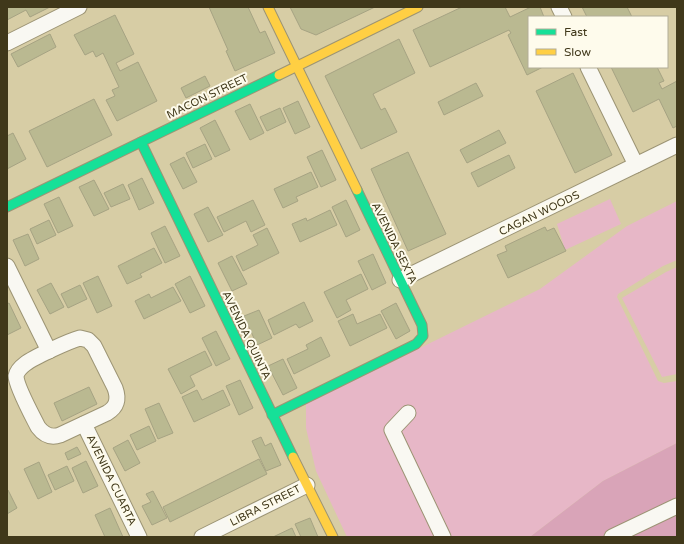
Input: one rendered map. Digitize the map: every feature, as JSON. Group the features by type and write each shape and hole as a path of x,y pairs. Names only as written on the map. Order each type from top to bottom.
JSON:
{"street":[{"path":"7,42 79,7"},
{"name":"AVENIDA SEXTA","path":"268,7 400,280 424,333 421,339 408,348 272,415"},
{"name":"MACON STREET","path":"7,207 418,7"},
{"path":"559,7 564,16"},
{"path":"588,68 636,165"},
{"name":"AVENIDA QUINTA","path":"141,142 272,415 333,537"},
{"name":"CAGAN WOODS","path":"400,280 677,145"},
{"path":"7,266 49,352"},
{"name":"AVENIDA CUARTA","path":"80,338 88,340 94,346 117,393 117,403 112,410 56,436 48,435 41,431 18,386 16,376 18,371 24,365 49,352 76,339 80,338"},
{"path":"408,413 392,430 444,537"},
{"name":"AVENIDA CUARTA","path":"84,424 139,537"},
{"name":"LIBRA STREET","path":"202,537 307,485"},
{"path":"612,537 677,506"}],"shaded area":[{"path":"610,199 621,224 565,250 557,224"},
{"path":"677,201 677,260 663,266 618,294 617,297 658,381 664,383 677,381 677,443 603,481 530,537 347,537 316,471 306,428 306,404 540,289 627,226"},
{"path":"677,267 677,374 662,377 622,298"},
{"path":"677,443 677,537 530,537 603,481"}],"building":[{"path":"7,7 50,7 30,17 26,10 7,20"},
{"path":"209,7 248,7 260,33 265,31 275,53 235,71 226,51 228,50"},
{"path":"290,7 375,7 316,35 301,29"},
{"path":"462,7 505,7 510,17 531,7 540,7 544,16 528,16 528,68 541,68 527,75 508,35 511,33 509,30 430,67 413,30"},
{"path":"582,7 627,7 632,16 586,16"},
{"path":"115,15 134,54 116,63 120,71 138,62 157,101 117,121 106,100 115,96 112,90 119,87 103,53 96,57 93,51 85,55 74,35"},
{"path":"50,34 56,47 18,67 11,54"},
{"path":"399,39 415,73 373,94 381,110 385,108 397,132 361,149 325,76"},
{"path":"611,68 658,68 664,81 659,83 662,89 677,81 677,126 673,128 659,99 633,112"},
{"path":"573,73 612,155 575,173 536,91"},
{"path":"205,76 210,86 186,98 181,88"},
{"path":"476,83 483,96 444,115 438,102"},
{"path":"94,99 112,135 47,167 29,131"},
{"path":"298,101 310,127 295,134 283,108"},
{"path":"250,104 264,133 250,140 235,111"},
{"path":"280,108 286,122 267,131 260,117"},
{"path":"215,120 230,150 215,157 200,128"},
{"path":"499,130 506,143 467,163 460,150"},
{"path":"13,133 26,159 7,169 7,136"},
{"path":"205,144 212,159 193,168 186,153"},
{"path":"322,150 336,180 321,187 307,157"},
{"path":"408,152 446,234 408,251 371,169"},
{"path":"509,155 515,168 478,187 471,173"},
{"path":"184,157 197,182 183,189 170,164"},
{"path":"311,172 318,187 296,197 298,201 283,208 274,189"},
{"path":"142,178 154,203 139,210 128,185"},
{"path":"94,180 109,209 94,216 79,187"},
{"path":"123,184 130,199 111,207 104,193"},
{"path":"59,197 73,226 58,233 44,204"},
{"path":"253,200 265,225 251,232 246,221 224,232 217,217"},
{"path":"346,200 360,230 346,237 332,207"},
{"path":"208,207 223,235 208,242 194,214"},
{"path":"330,210 337,225 300,242 292,224 306,218 307,221"},
{"path":"49,220 56,235 37,244 30,229"},
{"path":"165,226 180,256 165,263 151,233"},
{"path":"545,227 547,231 554,228 566,251 508,278 497,255 507,251 505,246"},
{"path":"267,228 279,253 243,271 236,256 258,245 253,235"},
{"path":"28,234 39,259 25,266 13,240"},
{"path":"154,248 162,263 140,274 142,277 127,284 118,266"},
{"path":"373,254 386,283 372,290 358,261"},
{"path":"232,256 247,284 232,291 218,263"},
{"path":"361,274 368,289 346,300 351,310 337,318 324,292"},
{"path":"98,276 112,306 97,313 83,283"},
{"path":"190,276 205,306 190,313 175,284"},
{"path":"51,283 64,307 50,314 37,290"},
{"path":"80,285 87,299 68,308 61,294"},
{"path":"173,287 181,301 144,319 135,301 149,294 151,298"},
{"path":"304,302 313,321 299,328 296,324 274,335 268,320"},
{"path":"9,303 21,328 7,335 7,304"},
{"path":"396,303 410,331 396,339 381,311"},
{"path":"259,310 272,338 257,345 244,316"},
{"path":"353,314 357,324 380,314 387,328 350,346 338,321"},
{"path":"216,331 230,359 216,366 202,338"},
{"path":"321,337 330,356 294,374 287,359 308,349 306,345"},
{"path":"205,351 212,365 190,376 195,386 181,394 168,369"},
{"path":"283,359 297,388 283,395 268,366"},
{"path":"240,380 253,408 239,415 226,386"},
{"path":"89,387 97,404 62,421 54,403"},
{"path":"197,390 202,400 223,390 230,405 194,422 182,397"},
{"path":"159,403 173,433 158,439 145,409"},
{"path":"149,426 156,441 137,450 130,435"},
{"path":"261,437 265,446 271,443 281,465 266,471 252,441"},
{"path":"128,440 140,463 125,471 113,448"},
{"path":"77,447 81,454 68,460 65,453"},
{"path":"259,459 267,474 170,522 163,507"},
{"path":"86,461 98,486 83,493 72,468"},
{"path":"39,462 52,492 38,499 24,469"},
{"path":"67,466 74,481 55,490 48,475"},
{"path":"8,490 17,508 7,514 7,491"},
{"path":"153,491 167,518 152,525 142,506 151,502 146,494"},
{"path":"110,508 123,537 105,537 95,515"},
{"path":"310,518 318,537 301,537 295,524"},
{"path":"292,528 296,537 273,537"}],"traffic: fast":[{"path":"7,207 279,75"},
{"path":"141,142 293,457"},
{"path":"272,415 416,344 423,336 422,325 357,190"}],"traffic: slow":[{"path":"268,7 357,190"},
{"path":"279,75 418,7"},
{"path":"293,457 333,537"}]}
